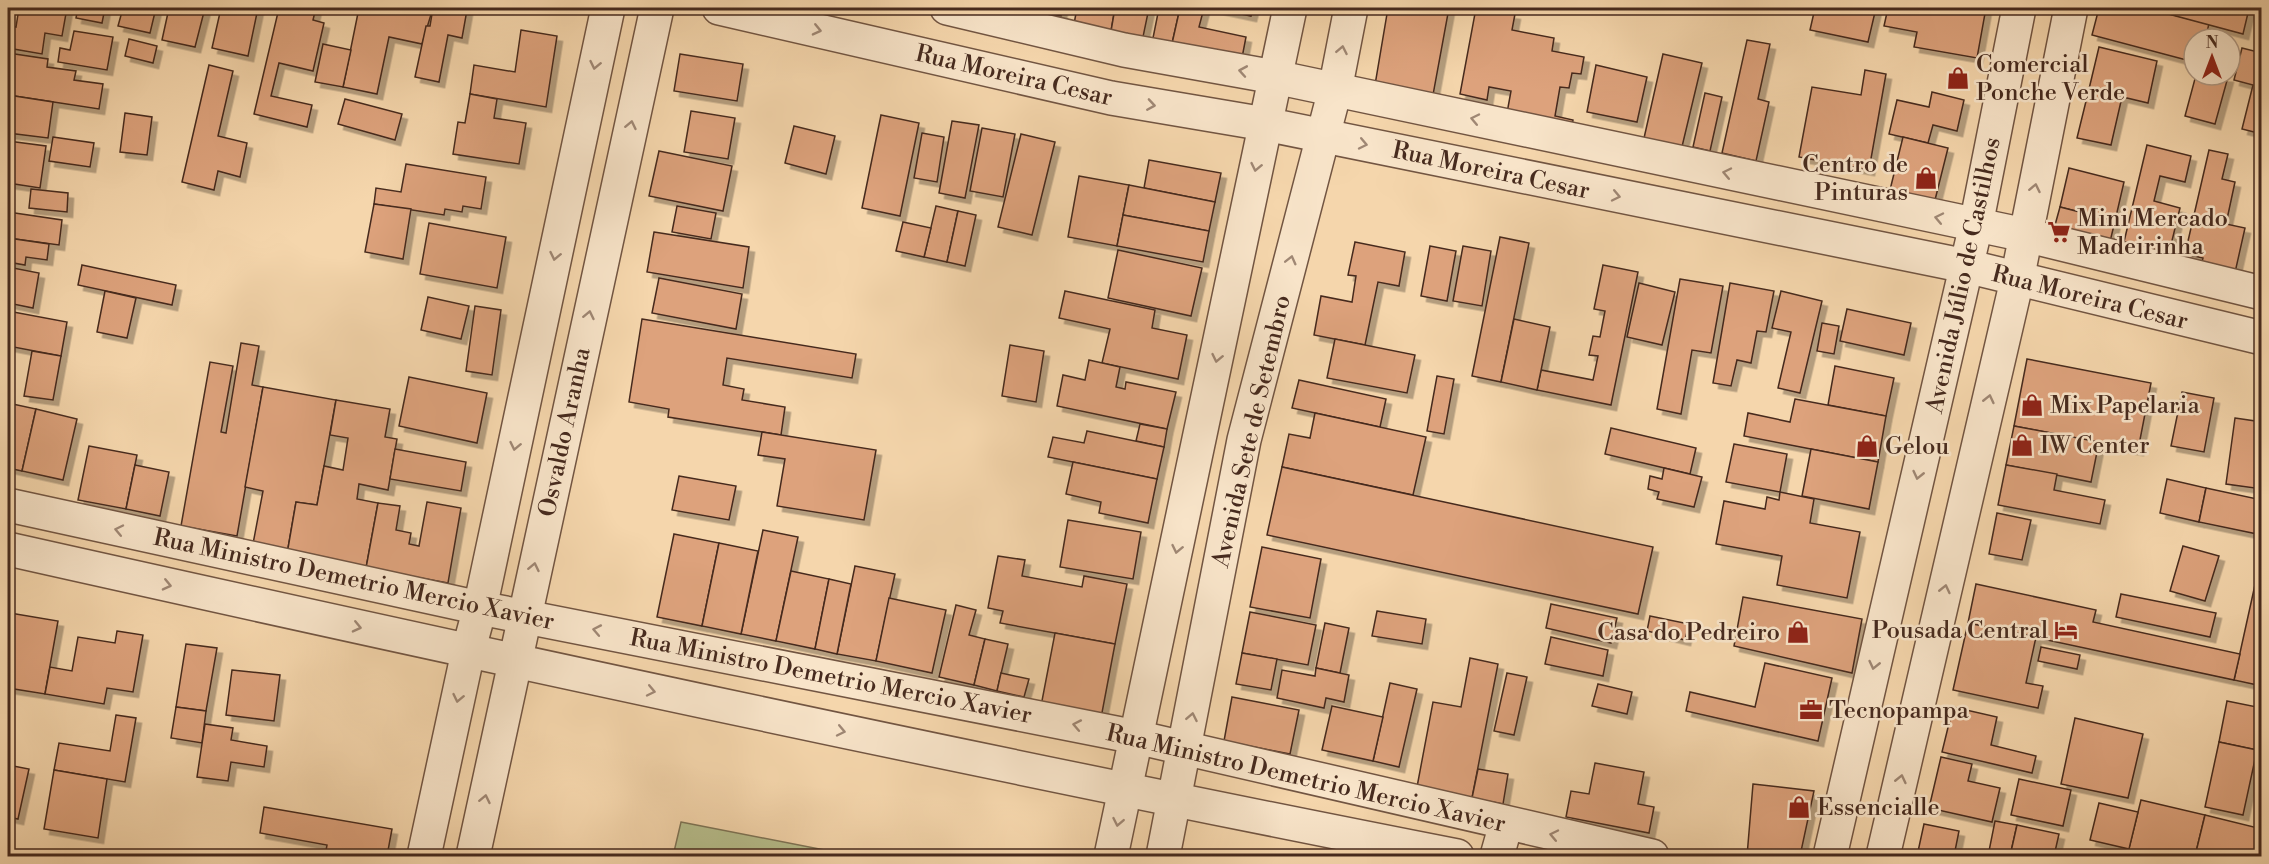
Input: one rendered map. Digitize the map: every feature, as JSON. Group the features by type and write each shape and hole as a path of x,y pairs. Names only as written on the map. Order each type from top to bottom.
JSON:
{"street":[{"name":"Osvaldo Aranha","path":"424,856 468,652 480,609 608,8"},
{"name":"Osvaldo Aranha","path":"473,856 523,616 657,8"},
{"name":"Rua Moreira Cesar","path":"719,8 1111,98 1265,124 1966,266 2262,338"},
{"name":"Rua Moreira Cesar","path":"947,8 1124,50 1275,77 2025,235 2262,292"},
{"name":"Avenida Sete de Setembro","path":"1111,856 1290,8"},
{"name":"Avenida Sete de Setembro","path":"1163,856 1186,749 1244,440 1335,90 1351,8"},
{"name":"Avenida Júlio de Castilhos","path":"1830,856 1976,225 2019,8"},
{"path":"1883,856 2017,280 2071,8"},
{"path":"1111,98 1124,50"},
{"path":"2010,51 2060,66"},
{"path":"1501,172 1512,127"},
{"path":"1769,227 1778,184"},
{"path":"2167,315 2178,272"},
{"path":"1202,430 1244,440"},
{"name":"Rua Ministro Demetrio Mercio Xavier","path":"8,505 480,609 1136,737 1652,856"},
{"name":"Rua Ministro Demetrio Mercio Xavier","path":"8,549 513,663 1174,801 1457,856"},
{"path":"1497,856 1506,824"}],"green space":[{"path":"681,822 855,856 673,856"}],"building":[{"path":"19,8 67,8 62,36 45,33 42,54 8,48 8,25 16,27"},
{"path":"78,8 105,8 102,23 76,18"},
{"path":"123,8 156,8 150,33 118,26"},
{"path":"169,8 205,8 195,47 162,40"},
{"path":"221,8 258,8 248,56 212,48"},
{"path":"279,8 316,8 313,20 324,23 313,71 279,63 271,96 312,105 307,127 254,114"},
{"path":"359,8 433,8 422,44 389,37 377,94 343,87"},
{"path":"433,8 467,10 462,38 448,35 439,82 415,77 426,26 430,26"},
{"path":"1026,8 1062,8 1061,16 1026,10"},
{"path":"1077,8 1115,8 1111,31 1074,24"},
{"path":"1115,8 1149,8 1143,37 1111,31"},
{"path":"1159,8 1180,8 1171,48 1152,43"},
{"path":"1180,8 1204,8 1199,27 1246,37 1241,63 1171,48"},
{"path":"1213,8 1253,8 1251,16"},
{"path":"1388,8 1449,8 1433,95 1375,85"},
{"path":"1476,8 1515,14 1512,30 1554,38 1552,51 1584,57 1581,74 1572,73 1569,88 1560,87 1555,116 1573,120 1570,136 1507,113 1511,91 1489,87 1487,100 1460,94"},
{"path":"1815,8 1876,8 1868,42 1810,30"},
{"path":"1888,8 1986,8 1977,58 1914,47 1917,32 1884,26"},
{"path":"2099,8 2146,8 2209,24 2208,27 2182,27 2182,59 2092,35"},
{"path":"2146,8 2262,8 2262,16 2248,13 2243,34 2242,27 2217,27"},
{"path":"521,30 557,36 546,107 470,94 474,65 515,72"},
{"path":"74,31 113,37 107,70 58,62 60,48 70,50"},
{"path":"129,39 157,46 153,63 125,56"},
{"path":"1747,40 1770,44 1758,99 1769,102 1756,161 1722,153"},
{"path":"323,44 351,50 343,87 315,82"},
{"path":"2099,47 2157,61 2148,103 2089,89"},
{"path":"2242,48 2262,53 2262,134 2242,129 2253,85 2242,82"},
{"path":"8,53 48,59 47,67 76,71 74,80 103,84 99,109 8,95"},
{"path":"680,54 743,64 737,101 674,91"},
{"path":"1663,54 1702,63 1680,155 1642,147"},
{"path":"209,65 233,71 218,136 247,143 240,177 218,171 214,190 182,182"},
{"path":"1596,65 1647,77 1637,122 1587,112"},
{"path":"1865,70 1886,74 1869,170 1799,157 1812,87 1861,95"},
{"path":"2193,87 2225,87 2215,124 2185,116"},
{"path":"2089,89 2122,97 2111,145 2077,138"},
{"path":"1932,92 1964,100 1957,131 1933,125 1928,143 1889,134 1897,100 1929,107"},
{"path":"1705,93 1722,97 1710,151 1693,147"},
{"path":"470,94 497,99 494,118 526,123 519,164 453,154 458,122 465,123"},
{"path":"8,95 53,102 48,138 8,133"},
{"path":"345,99 402,114 395,140 338,124"},
{"path":"691,111 735,118 728,159 684,152"},
{"path":"125,113 152,117 147,155 120,152"},
{"path":"881,115 919,123 900,216 862,208"},
{"path":"952,121 979,125 965,198 939,193"},
{"path":"794,126 835,136 826,174 785,163"},
{"path":"982,128 1015,134 1003,197 970,191"},
{"path":"922,133 944,137 937,182 914,178"},
{"path":"1021,134 1055,142 1032,235 998,227"},
{"path":"53,137 94,143 90,167 49,161"},
{"path":"1903,137 1948,148 1934,204 1889,194"},
{"path":"8,141 46,146 40,188 8,183"},
{"path":"2147,145 2191,156 2185,182 2160,176 2154,201 2180,208 2168,257 2123,246"},
{"path":"2209,150 2228,154 2222,179 2235,182 2226,224 2245,228 2234,277 2200,269 2203,258 2185,254"},
{"path":"659,151 732,166 723,211 649,196"},
{"path":"1149,160 1221,173 1215,202 1144,188"},
{"path":"406,164 486,177 481,209 463,206 462,212 445,209 444,215 374,204 376,188 401,192"},
{"path":"2069,168 2124,182 2115,221 2060,207"},
{"path":"1079,176 1129,185 1117,246 1068,237"},
{"path":"1129,185 1215,202 1209,231 1123,215"},
{"path":"31,189 68,193 67,212 29,208"},
{"path":"374,204 411,209 403,259 365,252"},
{"path":"677,206 716,213 711,239 672,232"},
{"path":"936,206 958,211 947,262 924,257"},
{"path":"2060,207 2115,221 2108,250 2052,236"},
{"path":"958,211 976,215 965,266 947,262"},
{"path":"8,212 62,220 59,245 8,238"},
{"path":"1123,215 1209,231 1203,262 1117,246"},
{"path":"903,222 931,228 924,257 896,251"},
{"path":"429,223 506,237 497,288 420,274"},
{"path":"654,232 749,247 743,288 647,272"},
{"path":"1500,237 1529,243 1501,382 1472,376"},
{"path":"8,238 49,244 47,260 26,257 25,265 8,262"},
{"path":"1355,242 1405,252 1399,286 1378,282 1365,345 1314,335 1321,296 1352,302 1356,276 1348,275"},
{"path":"1430,246 1456,251 1447,301 1421,296"},
{"path":"1463,246 1491,251 1482,306 1453,301"},
{"path":"1118,250 1202,268 1191,316 1108,298"},
{"path":"82,265 176,285 172,305 78,285"},
{"path":"1603,265 1638,272 1611,405 1537,390 1541,370 1593,380 1598,356 1589,355 1593,336 1600,337 1605,311 1594,309"},
{"path":"8,267 39,273 33,308 8,303"},
{"path":"659,278 742,294 736,329 652,313"},
{"path":"1680,279 1723,286 1711,353 1692,350 1681,414 1657,409"},
{"path":"1639,283 1675,292 1662,345 1627,337"},
{"path":"1730,283 1774,291 1766,332 1757,331 1751,363 1737,360 1731,386 1713,383"},
{"path":"105,291 136,298 127,338 97,332"},
{"path":"1065,291 1155,310 1152,328 1187,335 1178,379 1102,363 1110,329 1059,318"},
{"path":"1781,291 1822,301 1800,393 1778,388 1791,332 1772,328"},
{"path":"428,297 469,306 461,339 421,330"},
{"path":"475,306 501,310 492,375 466,371"},
{"path":"1847,309 1911,323 1904,355 1840,341"},
{"path":"8,311 67,322 61,356 8,346"},
{"path":"642,319 856,354 852,378 727,358 723,385 744,389 742,400 785,407 781,435 668,417 669,409 629,402"},
{"path":"1514,319 1550,327 1537,390 1501,382"},
{"path":"1822,323 1839,326 1834,354 1817,351"},
{"path":"1335,339 1415,355 1407,393 1327,378"},
{"path":"241,343 259,346 252,385 263,387 237,536 181,526 210,362 233,366 221,432 226,433"},
{"path":"1010,345 1044,351 1036,402 1002,396"},
{"path":"32,351 61,356 53,400 24,396"},
{"path":"2027,359 2151,383 2138,450 2014,426"},
{"path":"1089,360 1120,367 1116,387 1125,389 1126,382 1176,392 1167,429 1057,406 1063,375 1085,380"},
{"path":"1835,366 1894,378 1886,416 1828,405"},
{"path":"1437,376 1454,379 1444,434 1427,431"},
{"path":"409,377 487,393 477,443 399,426"},
{"path":"1299,380 1386,399 1380,427 1292,408"},
{"path":"263,387 336,400 317,505 296,502 287,554 252,549 263,491 245,487"},
{"path":"2182,392 2214,398 2204,452 2171,446"},
{"path":"1795,399 1886,416 1878,462 1744,436 1748,413 1790,422"},
{"path":"336,400 390,409 385,437 397,439 388,490 359,484 357,499 378,503 366,568 287,554 296,502 317,505 324,466 343,470 348,438 330,435"},
{"path":"8,403 36,409 22,471 8,468"},
{"path":"36,409 77,419 63,480 22,471"},
{"path":"1315,413 1426,437 1413,495 1282,467 1289,434 1310,438"},
{"path":"2235,418 2262,422 2262,489 2226,484"},
{"path":"1140,424 1167,429 1164,447 1136,441"},
{"path":"2014,426 2099,442 2091,482 2006,465"},
{"path":"1611,428 1696,448 1690,474 1605,454"},
{"path":"1087,431 1164,447 1157,479 1048,457 1053,437 1084,443"},
{"path":"762,432 876,450 864,520 777,506 785,459 758,455"},
{"path":"1734,444 1787,454 1780,492 1726,482"},
{"path":"89,446 137,455 126,509 78,500"},
{"path":"395,449 466,462 461,491 390,479"},
{"path":"1811,449 1878,462 1869,509 1802,496"},
{"path":"1073,462 1157,479 1148,523 1099,513 1101,502 1066,494"},
{"path":"135,465 169,472 160,516 126,509"},
{"path":"2006,465 2057,474 2054,490 2105,500 2100,524 1998,505"},
{"path":"1282,467 1653,547 1638,614 1267,535"},
{"path":"1664,468 1702,477 1694,507 1657,499 1659,492 1648,489 1650,476 1662,479"},
{"path":"679,476 736,486 729,520 672,510"},
{"path":"2167,479 2206,488 2199,522 2160,513"},
{"path":"2206,488 2262,500 2262,535 2199,522"},
{"path":"1780,492 1814,499 1810,523 1860,532 1847,598 1777,585 1782,556 1716,544 1724,501 1765,509 1767,497 1779,500"},
{"path":"427,502 461,508 448,583 366,568 378,503 400,506 396,530 411,533 409,544 419,546"},
{"path":"1997,513 2031,520 2022,560 1989,554"},
{"path":"1068,520 1141,532 1133,579 1060,567"},
{"path":"763,530 798,537 776,641 741,634"},
{"path":"674,534 719,543 702,626 657,617"},
{"path":"719,543 758,551 741,634 702,626"},
{"path":"2183,546 2219,556 2205,601 2170,591"},
{"path":"1262,547 1321,559 1310,618 1250,607"},
{"path":"2262,553 2262,686 2234,680"},
{"path":"998,556 1025,560 1022,576 1082,587 1084,576 1127,584 1115,644 1000,623 1003,611 988,608"},
{"path":"855,566 895,574 876,661 837,654"},
{"path":"791,571 829,579 815,649 776,641"},
{"path":"829,579 851,584 837,654 815,649"},
{"name":"Pousada Central","path":"1976,584 2096,610 2093,622 2240,654 2234,680 1968,623"},
{"path":"2121,594 2216,613 2210,637 2116,617"},
{"name":"Casa do Pedreiro","path":"1743,597 1862,619 1852,673 1734,646"},
{"path":"889,598 946,610 932,673 876,661"},
{"path":"1551,604 1617,618 1611,643 1546,628"},
{"path":"956,605 976,610 969,635 985,639 974,685 939,677"},
{"path":"1377,611 1426,619 1422,644 1372,636"},
{"path":"1250,612 1316,625 1308,665 1242,653"},
{"path":"10,613 58,621 45,694 8,688"},
{"path":"1650,616 1689,624 1685,640 1647,631"},
{"path":"1325,623 1349,628 1340,673 1316,668"},
{"path":"1968,623 2036,637 2026,683 2043,686 2038,708 1953,690"},
{"path":"117,631 143,635 133,692 107,688 104,704 45,694 50,667 72,671 78,637 115,643"},
{"path":"1055,633 1115,644 1101,718 1041,706"},
{"path":"1551,637 1608,650 1603,676 1545,664"},
{"path":"985,639 1008,644 997,691 974,685"},
{"path":"186,644 217,648 206,711 176,707"},
{"path":"2041,647 2080,655 2077,669 2038,661"},
{"path":"1242,653 1277,659 1271,690 1236,684"},
{"path":"1470,658 1498,664 1472,798 1417,787 1433,702 1461,707"},
{"path":"1765,663 1832,678 1818,741 1686,711 1690,692 1755,707"},
{"path":"1316,668 1349,675 1344,702 1326,698 1324,708 1277,698 1282,670 1315,676"},
{"path":"232,670 280,675 274,721 226,715"},
{"path":"1001,673 1029,679 1024,697 997,691"},
{"path":"1507,673 1527,677 1514,735 1494,731"},
{"path":"1390,683 1417,689 1399,767 1373,761"},
{"path":"1598,684 1632,692 1627,714 1592,706"},
{"path":"1232,697 1299,710 1290,754 1224,741"},
{"path":"2227,701 2262,708 2262,751 2219,742"},
{"path":"1332,706 1383,717 1373,761 1322,750"},
{"path":"176,707 206,711 202,743 171,738"},
{"path":"1953,707 1997,717 1991,745 2036,756 2032,773 1942,752"},
{"path":"116,715 136,718 125,782 54,770 59,743 110,751"},
{"path":"2075,718 2143,734 2128,798 2061,784"},
{"path":"205,724 233,728 231,740 267,746 264,767 231,762 228,781 197,777"},
{"path":"2219,742 2257,750 2243,815 2205,807"},
{"path":"1941,757 1972,764 1968,781 2000,788 1992,822 1929,808"},
{"path":"1595,763 1644,772 1638,804 1654,807 1649,833 1566,817 1571,791 1589,794"},
{"path":"8,765 29,769 18,819 8,817"},
{"path":"1478,769 1508,774 1503,804 1472,798"},
{"path":"54,770 107,779 98,838 44,829"},
{"path":"2019,779 2071,790 2063,826 2011,815"},
{"path":"1753,784 1814,791 1800,856 1747,856"},
{"path":"2141,800 2205,815 2195,856 2127,856"},
{"path":"2099,803 2138,812 2129,849 2090,840"},
{"path":"264,807 392,829 387,856 325,856 327,845 260,833"},
{"path":"2205,815 2262,829 2262,856 2195,856"},
{"path":"1995,821 2017,825 2010,856 1988,856"},
{"path":"1924,824 1959,831 1954,856 1917,856"},
{"path":"2017,825 2059,834 2054,856 2010,856"}],"place":[{"name":"Comercial Ponche Verde","path":"1958,78"},
{"name":"Centro de Pinturas","path":"1926,178"},
{"name":"Mini Mercado Madeirinha","path":"2059,232"},
{"name":"Mix Papelaria","path":"2032,405"},
{"name":"IW Center","path":"2022,445"},
{"name":"Gelou","path":"1867,446"},
{"name":"Pousada Central","path":"2066,630"},
{"name":"Casa do Pedreiro","path":"1798,632"},
{"name":"Tecnopampa","path":"1811,710"},
{"name":"Essencialle","path":"1799,807"}]}
